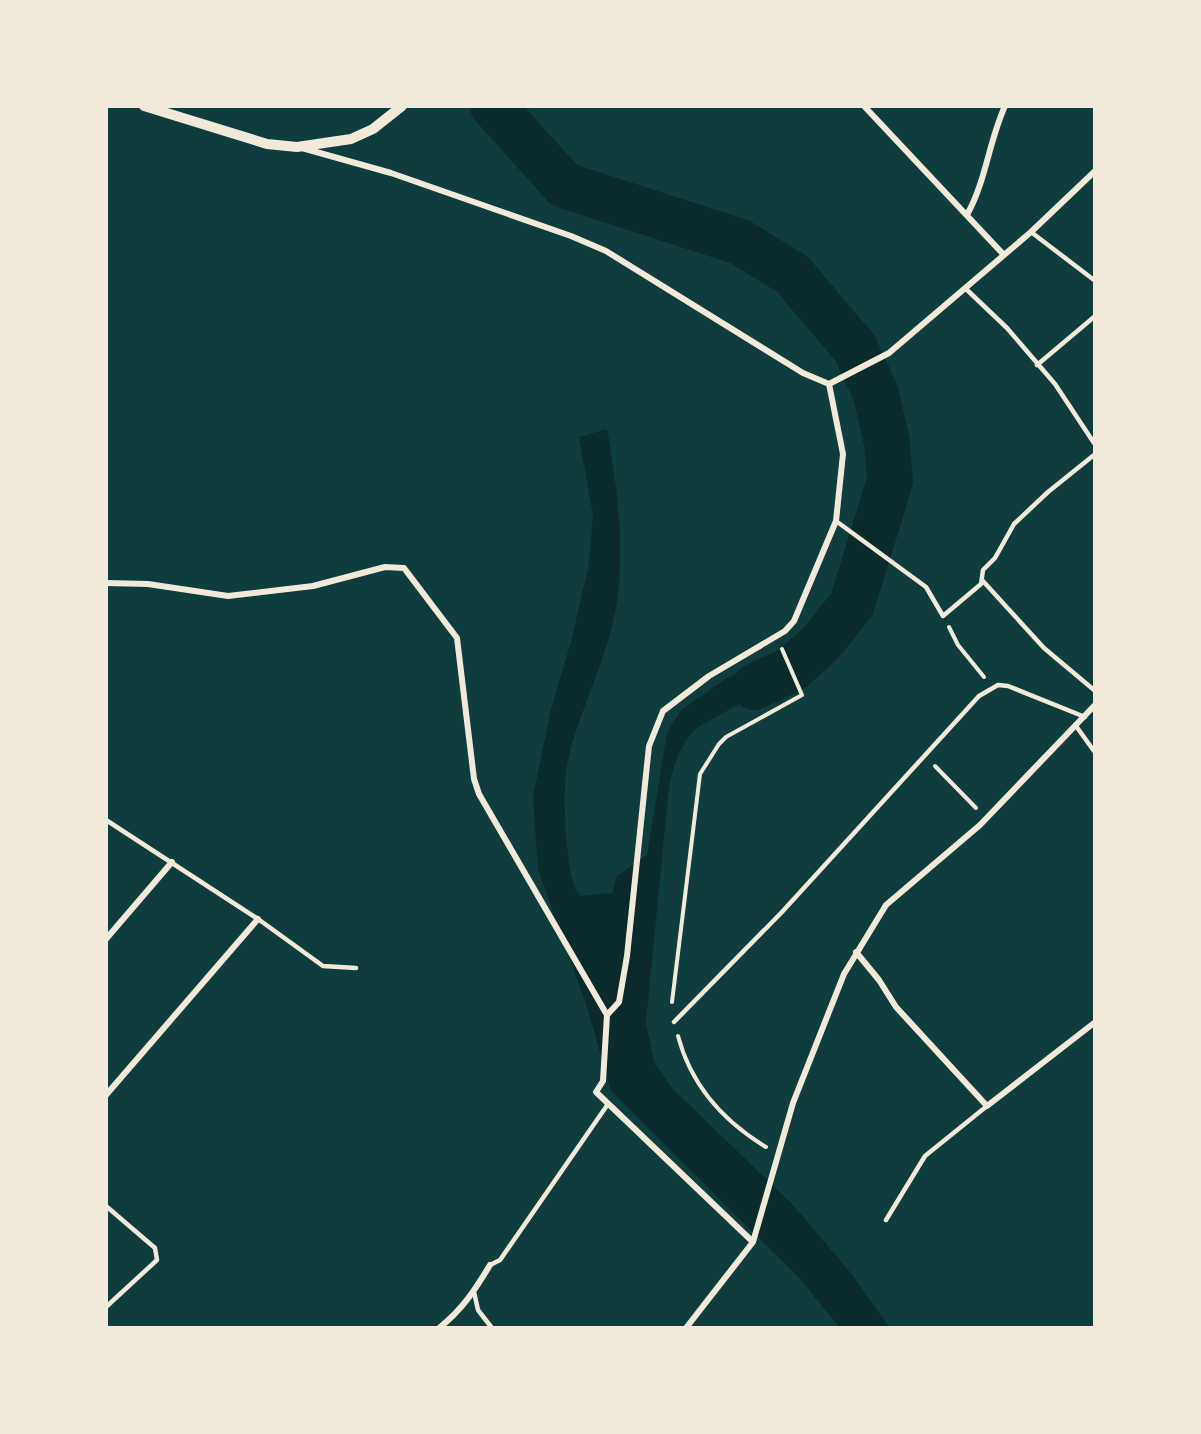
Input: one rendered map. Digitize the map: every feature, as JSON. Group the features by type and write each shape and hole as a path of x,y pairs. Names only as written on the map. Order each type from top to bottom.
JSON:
{"street":[{"path":"144,106 267,144 297,147 391,173 597,247 634,267 803,373 830,384 889,353 1031,232 1095,172"},
{"path":"297,147 351,139 374,129 402,106"},
{"path":"864,106 968,213 1004,255"},
{"path":"968,213 977,195 995,128 1005,106"},
{"path":"607,1015 619,1002 627,956 649,746 663,711 709,676 785,631 794,621 836,521 843,454 830,384"},
{"path":"106,583 148,584 228,596 313,586 385,567 404,568 457,638 474,779 479,794 607,1015 603,1081 596,1092 753,1242"},
{"path":"686,1328 753,1242 793,1103 844,974 886,905 986,819 1095,706"},
{"path":"106,939 171,862"},
{"path":"106,1095 258,919"},
{"path":"856,952 879,980 896,1007 987,1106 1095,1023"},
{"path":"439,1328 455,1315 474,1292 490,1265"}],"lane":[{"path":"1031,232 1095,280"},
{"path":"965,288 1007,328 1056,384 1095,444"},
{"path":"1037,365 1095,317"},
{"path":"836,521 926,587 943,616 982,580 983,570 995,558 1014,524 1048,492 1095,455"},
{"path":"982,580 1044,648 1095,690"},
{"path":"674,1022 782,912 979,696 998,685 1019,689 1084,717"},
{"path":"1076,726 1095,751"},
{"path":"106,820 258,919 323,966 356,968"},
{"path":"490,1265 500,1260 608,1104"},
{"path":"886,1220 925,1156 987,1106"},
{"path":"106,1206 155,1248 157,1254 157,1260 106,1307"},
{"path":"474,1292 478,1310 492,1328"}],"path":[{"path":"943,616 958,645 990,684"},
{"path":"778,640 802,695 726,737 713,751 700,774 671,1001 682,1050 695,1082 728,1119 748,1136 779,1155"},
{"path":"924,755 986,819"}],"water":[{"path":"607,429 619,515 620,558 617,601 609,637 572,744 565,781 565,819 569,865 580,896 612,893 617,876 647,855 667,733 681,710 727,678 802,643 871,573 796,672 695,729 675,763 669,786 646,1023 654,1062 672,1088 793,1205 850,1272 889,1327 839,1327 800,1279 611,1091 588,1010 538,869 533,797 551,709 571,642 589,564 593,515 579,437"}],"waterway":[{"path":"493,106 564,185 740,242 792,274 855,348 876,394 887,443 890,481 852,604 821,643 792,669 754,687"}]}
